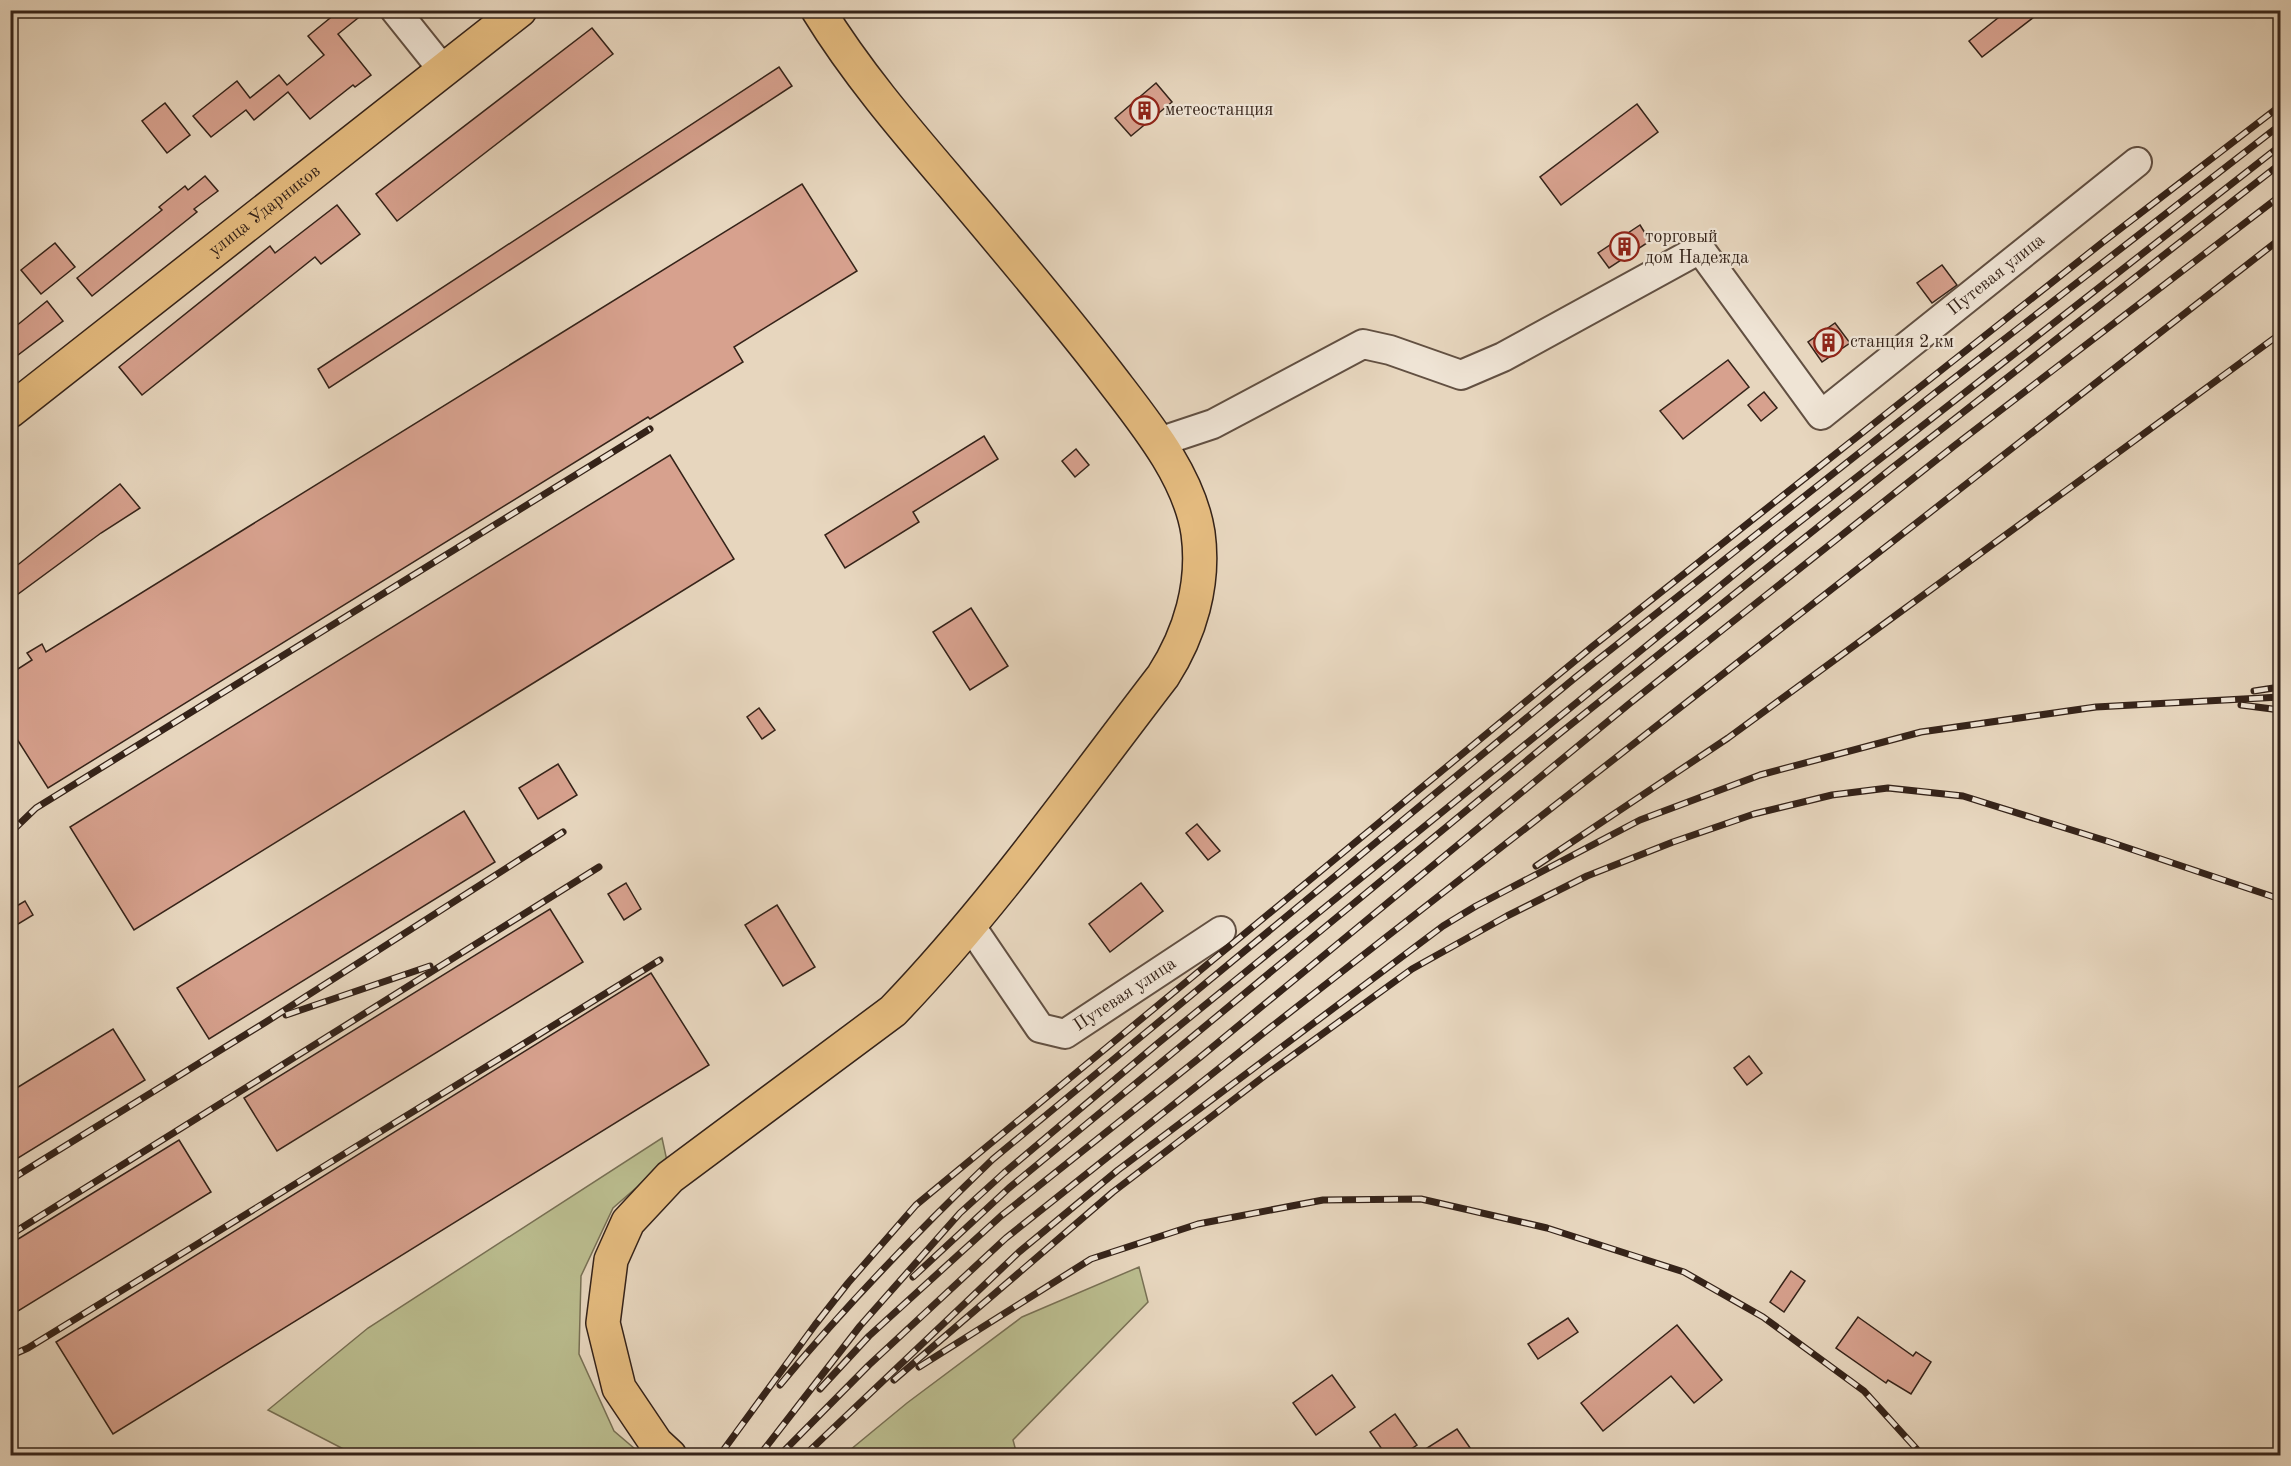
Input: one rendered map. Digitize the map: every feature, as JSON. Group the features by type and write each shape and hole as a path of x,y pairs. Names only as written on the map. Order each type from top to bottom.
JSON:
{"main road":[{"name":"улица Ударников","path":"10,411 520,10"},
{"path":"663,1449 619,1388 603,1323 611,1260 628,1222 670,1177 893,1011 925,979 970,925 1163,676 1177,654 1184,637 1197,593 1200,562 1198,532 1183,485 1159,442 1060,311 881,101 818,10"}],"street":[{"path":"395,10 443,70"},
{"name":"Путевая улица","path":"1159,442 1213,424 1363,344 1389,350 1461,375 1503,357 1700,249 1821,415 2137,162"},
{"name":"Путевая улица","path":"970,925 1040,1028 1065,1034 1221,931"}],"green space":[{"path":"662,1138 667,1161 613,1208 581,1276 579,1354 614,1431 642,1455 355,1455 268,1410 368,1328"},
{"path":"1139,1267 1148,1302 1013,1440 1017,1455 844,1455 907,1403 1022,1317"}],"building":[{"path":"340,10 368,10 338,34 371,75 355,87 353,85 310,119 288,92 254,120 246,110 211,137 193,116 237,81 250,98 279,75 287,85 324,55 308,36"},
{"path":"2008,10 2043,10 1982,57 1969,41"},
{"path":"592,28 613,54 397,221 376,194"},
{"path":"779,67 792,86 329,388 318,369"},
{"name":"метеостанция","path":"1156,83 1172,102 1131,136 1115,118"},
{"path":"165,103 190,135 167,153 142,121"},
{"path":"1637,104 1658,132 1561,205 1540,177"},
{"path":"205,176 218,191 194,209 197,212 92,296 77,278 162,210 159,207 185,186 188,190"},
{"path":"802,184 857,271 734,347 743,362 650,419 648,417 48,788 10,728 10,674 32,660 27,653 42,644 46,652"},
{"path":"337,205 360,234 321,264 315,257 142,395 119,367 270,246 275,253"},
{"name":"торговый дом Надежда","path":"1640,225 1650,241 1609,268 1598,253"},
{"path":"55,243 75,267 41,294 21,270"},
{"path":"1942,265 1957,285 1932,303 1917,283"},
{"path":"47,301 63,321 10,361 10,331"},
{"name":"станция 2 км","path":"1835,323 1850,343 1822,362 1808,342"},
{"path":"1728,360 1749,387 1683,439 1660,411"},
{"path":"1764,392 1777,408 1761,421 1748,405"},
{"path":"984,436 998,459 913,512 919,522 845,568 825,535"},
{"path":"1076,449 1089,465 1075,477 1062,461"},
{"path":"670,455 734,559 134,930 70,827"},
{"path":"120,484 140,508 101,533 10,600 10,571"},
{"path":"971,608 1008,666 970,690 933,632"},
{"path":"759,708 775,730 762,739 747,717"},
{"path":"558,764 577,795 538,819 519,788"},
{"path":"464,811 495,862 209,1039 177,988"},
{"path":"1197,824 1220,851 1208,860 1186,833"},
{"path":"626,883 641,909 624,920 608,894"},
{"path":"1141,883 1163,911 1110,952 1089,924"},
{"path":"25,901 33,915 10,929 10,910"},
{"path":"777,905 815,967 783,986 745,925"},
{"path":"550,909 583,962 277,1151 244,1098"},
{"path":"651,973 709,1065 113,1434 56,1342"},
{"path":"113,1029 145,1080 10,1163 10,1092"},
{"path":"1749,1056 1762,1073 1747,1085 1734,1068"},
{"path":"179,1140 211,1192 10,1316 10,1244"},
{"path":"1791,1271 1805,1281 1784,1312 1770,1302"},
{"path":"1858,1317 1913,1356 1916,1352 1931,1362 1911,1394 1888,1380 1886,1383 1836,1348"},
{"path":"1568,1318 1578,1332 1538,1359 1528,1344"},
{"path":"1677,1325 1722,1380 1694,1403 1671,1376 1603,1431 1581,1403"},
{"path":"1332,1375 1355,1407 1316,1435 1293,1403"},
{"path":"1395,1414 1417,1445 1402,1455 1386,1455 1370,1432"},
{"path":"1457,1429 1475,1455 1416,1455"}],"railway":[{"path":"719,1456 815,1325 916,1205 1593,646 2103,242 2280,106"},
{"path":"780,1385 883,1269 993,1159 1576,677 1935,393 2280,125"},
{"path":"759,1456 860,1326 960,1213 1004,1173 1157,1044 1784,534 2280,146"},
{"path":"913,1277 1009,1188 1559,734 1892,468 2280,164"},
{"path":"820,1389 869,1336 1001,1216 1198,1059 1629,704 1954,446 2280,196"},
{"path":"779,1456 869,1365 1006,1238 1266,1031 2280,239"},
{"path":"1536,866 1728,738 2280,334"},
{"path":"10,833 36,808 650,429"},
{"path":"2254,691 2280,687"},
{"path":"804,1456 1019,1252 1118,1170 1443,926 1476,906 1640,820 1760,775 1921,732 2096,707 2280,697"},
{"path":"2241,705 2280,710"},
{"path":"894,1380 1113,1192 1267,1074 1412,969 1507,916 1587,876 1673,842 1754,814 1832,795 1888,788 1963,796 2280,899"},
{"path":"10,1180 266,1022 563,832"},
{"path":"10,1235 599,867"},
{"path":"10,1356 28,1348 660,960"},
{"path":"286,1015 430,966"},
{"path":"919,1367 1091,1259 1198,1224 1323,1200 1421,1199 1547,1228 1684,1272 1763,1317 1864,1391 1923,1456"}],"place":[{"name":"метеостанция","path":"1144,110"},
{"name":"торговый дом Надежда","path":"1624,247"},
{"name":"станция 2 км","path":"1829,342"}]}
